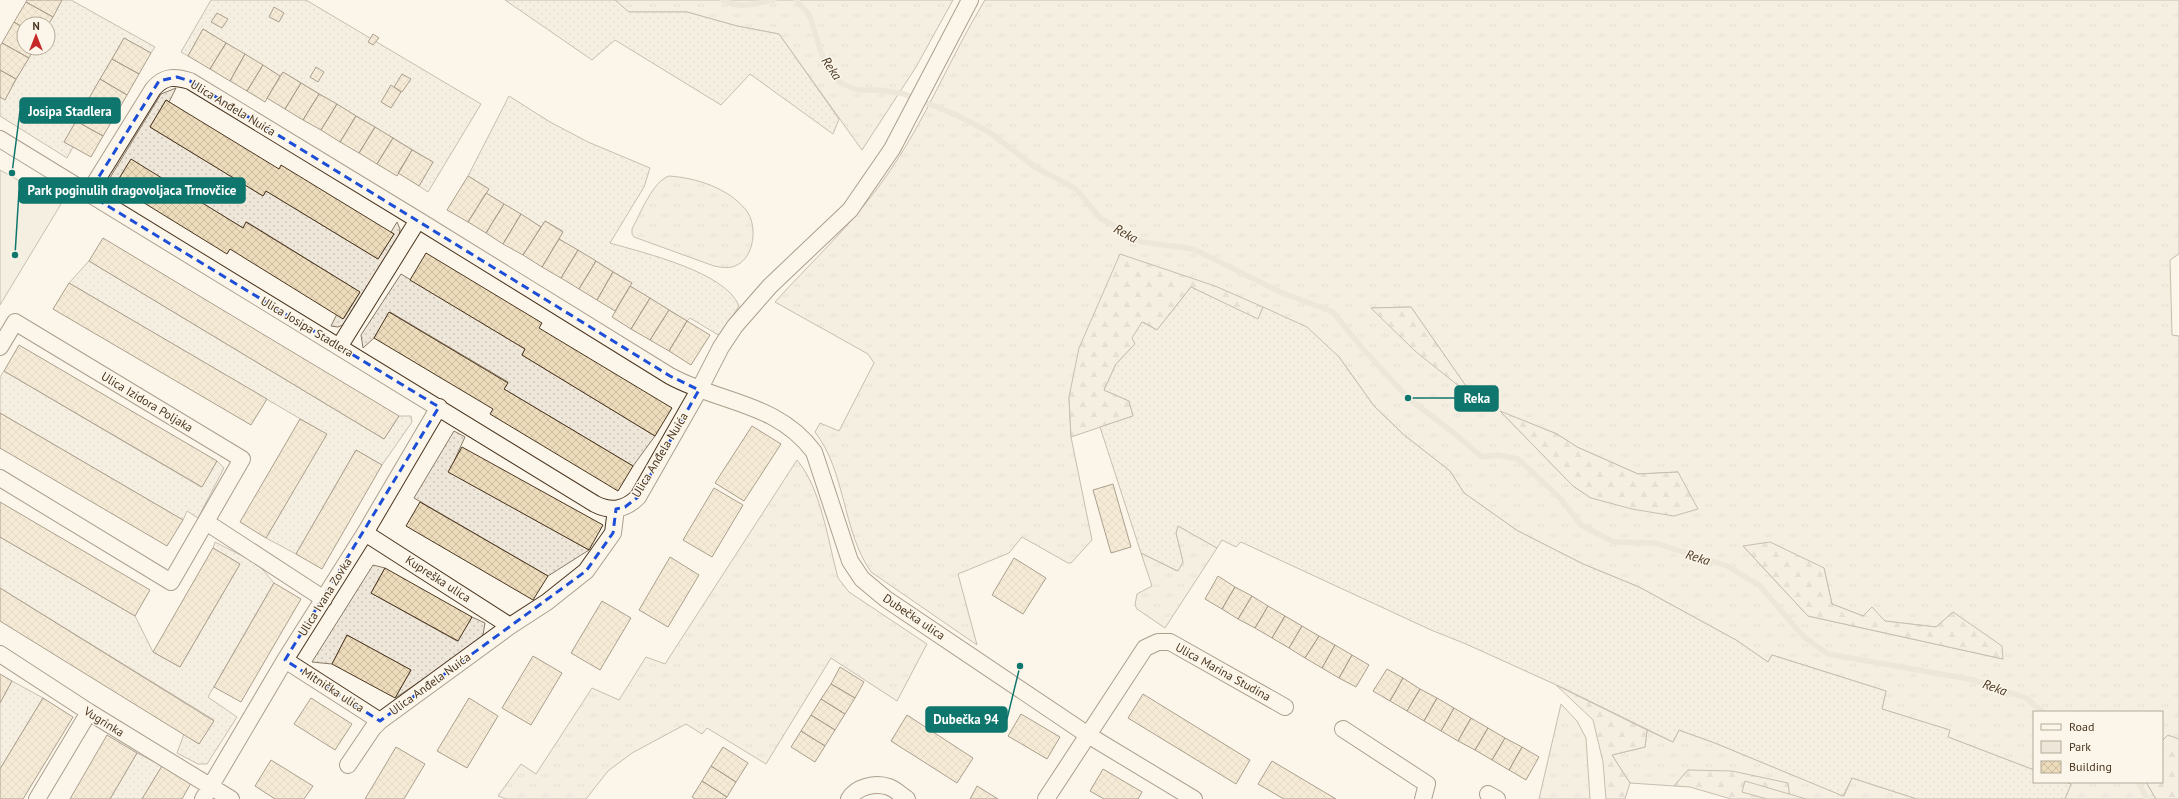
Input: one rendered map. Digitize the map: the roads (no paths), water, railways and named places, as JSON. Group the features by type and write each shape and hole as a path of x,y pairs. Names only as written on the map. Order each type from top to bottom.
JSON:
{"street":[{"path":"699,390 721,347 759,298 850,210 892,149 970,0"},
{"name":"Ulica Anđela Nuića","path":"88,194 159,81 168,77 177,77 190,81 670,376 699,390 638,496 628,505 616,509 613,533 586,571 547,602 510,626 380,721 373,728 348,765"},
{"name":"Ulica Josipa Stadlera","path":"0,139 595,504 605,509 616,509"},
{"path":"339,347 418,220"},
{"name":"Ulica Izidora Poljaka","path":"0,347 15,322 242,459 171,582 0,478"},
{"name":"Dubečka ulica","path":"699,390 747,404 789,427 804,439 814,452 820,466 850,561 862,579 886,599 1088,735 1194,799"},
{"name":"Ulica Ivana Zovka","path":"206,793 285,660 365,533 439,407"},
{"path":"206,522 324,599"},
{"name":"Kupreška ulica","path":"365,533 510,626"},
{"name":"Ulica Marina Studina","path":"1046,799 1145,648 1158,642 1170,642 1285,706"},
{"name":"Vugrinka","path":"0,654 89,712 206,793"},
{"name":"Mitnička ulica","path":"285,660 380,721"},
{"path":"37,799 89,712"},
{"path":"1343,729 1427,784 1423,799"},
{"path":"849,799 852,794 862,788 875,785 889,787 907,799"},
{"path":"206,793 231,799"}],"waterway":[{"name":"Reka","path":"723,0 736,5 748,5 774,0"},
{"name":"Reka","path":"796,0 809,14 823,58 840,83 858,90 880,90 904,94 954,114 989,132 1035,167 1076,189 1100,218 1142,242 1193,249 1280,292 1333,312 1363,349 1408,398 1482,457 1498,455 1518,459 1560,498 1581,525 1614,542 1655,543 1727,566 1760,586 1804,637 1828,654 1974,680 2026,698 2042,711"},
{"name":"Reka","path":"2139,783 2147,799"}],"place":[{"name":"Josipa Stadlera","path":"12,173"},
{"name":"Park poginulih dragovoljaca Trnovčice","path":"15,255"},
{"name":"Reka","path":"1408,398"},
{"name":"Dubečka 94","path":"1020,666"}]}
